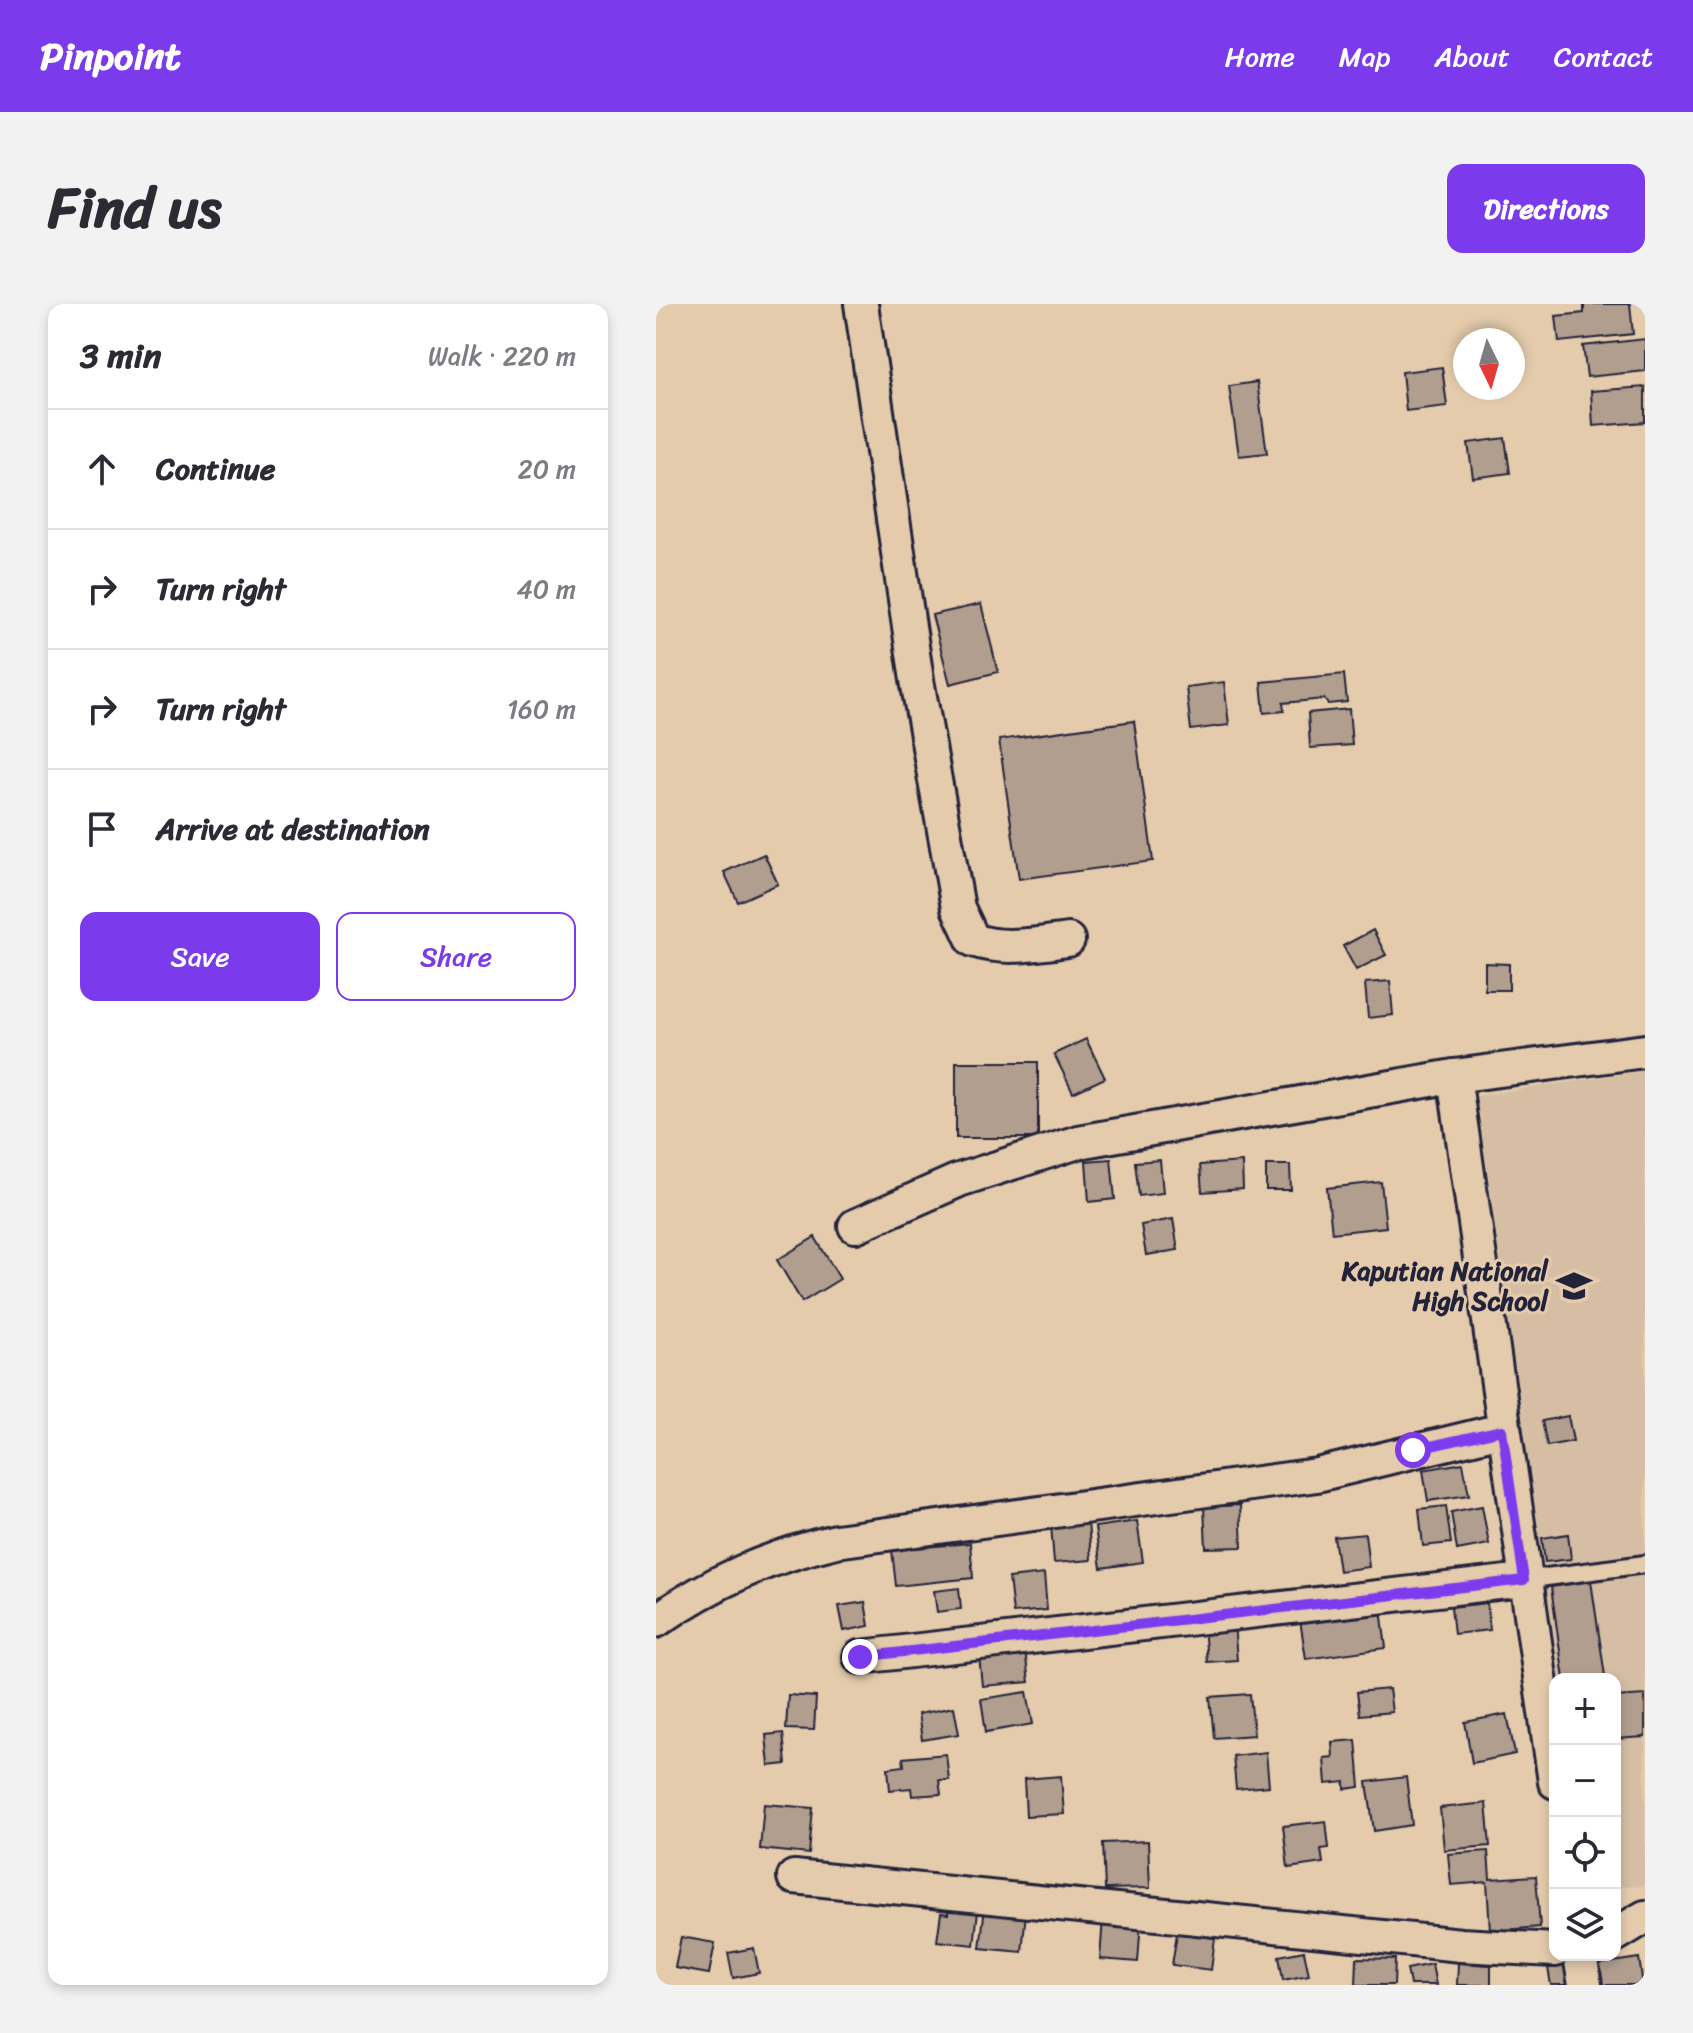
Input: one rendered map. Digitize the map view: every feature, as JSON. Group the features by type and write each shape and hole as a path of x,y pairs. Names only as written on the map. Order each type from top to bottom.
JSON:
{"street":[{"path":"861,304 917,680 958,908 973,940 986,945 1068,940"},
{"path":"855,1226 959,1180 1078,1142 1454,1076 1645,1051"},
{"path":"1454,1076 1502,1430 1549,1745"},
{"path":"656,1621 700,1590 736,1572 795,1551 836,1541 1317,1475 1502,1430"},
{"path":"860,1657 1524,1580"},
{"path":"794,1877 1446,1944 1549,1950"},
{"path":"1621,1931 1645,1917"},
{"path":"1581,1961 1585,1985"}],"lane":[{"path":"1524,1580 1645,1564"}],"shaded area":[{"name":"Kaputian National High School","path":"1645,1071 1645,1885 1621,1887 1621,1673 1559,1673 1477,1096"}],"building":[{"path":"1584,304 1630,304 1633,334 1559,342 1556,316 1584,313"},
{"path":"1645,339 1645,371 1587,377 1583,346"},
{"path":"1442,367 1447,406 1406,411 1402,372"},
{"path":"1257,382 1267,453 1239,456 1229,386"},
{"path":"1645,387 1645,422 1593,426 1591,391"},
{"path":"1505,438 1510,473 1473,478 1468,443"},
{"path":"981,604 998,672 950,684 932,615"},
{"path":"1344,674 1347,702 1328,704 1324,699 1283,703 1284,711 1264,713 1261,682"},
{"path":"1224,682 1229,725 1191,730 1186,687"},
{"path":"1349,709 1352,745 1310,748 1308,713"},
{"path":"1134,721 1153,861 1019,879 999,740"},
{"path":"764,854 778,884 738,902 724,872"},
{"path":"1373,930 1386,955 1356,970 1343,946"},
{"path":"1485,963 1509,964 1509,990 1485,990"},
{"path":"1390,981 1393,1015 1368,1018 1365,983"},
{"path":"1086,1039 1105,1078 1073,1093 1054,1054"},
{"path":"956,1062 1038,1062 1038,1138 956,1138"},
{"path":"1111,1159 1115,1199 1089,1202 1086,1161"},
{"path":"1160,1160 1163,1193 1139,1196 1135,1162"},
{"path":"1242,1162 1243,1189 1202,1192 1200,1165"},
{"path":"1266,1165 1290,1165 1291,1190 1266,1190"},
{"path":"1381,1182 1386,1227 1332,1233 1327,1188"},
{"path":"1173,1219 1178,1250 1146,1255 1141,1225"},
{"path":"815,1237 840,1279 802,1302 777,1260"},
{"path":"1568,1416 1573,1441 1547,1446 1542,1421"},
{"path":"1463,1463 1469,1495 1428,1501 1423,1470"},
{"path":"1240,1505 1242,1547 1206,1548 1204,1507"},
{"path":"1446,1506 1451,1543 1423,1546 1419,1509"},
{"path":"1482,1506 1489,1544 1457,1550 1451,1512"},
{"path":"1088,1521 1091,1560 1054,1563 1051,1525"},
{"path":"1137,1521 1143,1562 1101,1568 1095,1527"},
{"path":"1365,1534 1369,1567 1339,1571 1334,1537"},
{"path":"1568,1534 1571,1559 1545,1562 1542,1538"},
{"path":"970,1543 973,1578 896,1586 892,1550"},
{"path":"1044,1574 1047,1610 1013,1613 1009,1578"},
{"path":"1591,1581 1605,1673 1563,1673 1551,1587"},
{"path":"959,1588 961,1609 937,1612 934,1591"},
{"path":"865,1602 869,1626 844,1631 839,1606"},
{"path":"1487,1603 1490,1630 1454,1634 1451,1607"},
{"path":"1381,1609 1386,1648 1306,1659 1300,1620"},
{"path":"1234,1623 1237,1660 1207,1662 1204,1626"},
{"path":"1025,1651 1029,1682 982,1686 979,1655"},
{"path":"1389,1689 1392,1712 1360,1715 1357,1692"},
{"path":"1027,1692 1033,1724 986,1732 981,1699"},
{"path":"1250,1694 1254,1735 1214,1738 1210,1697"},
{"path":"788,1695 816,1697 814,1730 786,1729"},
{"path":"1645,1695 1645,1737 1621,1739 1621,1697"},
{"path":"954,1707 959,1734 922,1740 918,1714"},
{"path":"1507,1714 1515,1754 1472,1763 1465,1722"},
{"path":"783,1733 786,1764 769,1766 766,1735"},
{"path":"1356,1740 1360,1787 1345,1789 1345,1782 1326,1784 1324,1758 1333,1757 1332,1742"},
{"path":"1266,1752 1269,1786 1236,1789 1233,1756"},
{"path":"946,1754 949,1780 939,1780 941,1794 912,1796 911,1788 890,1790 888,1768 904,1766 903,1758"},
{"path":"1061,1776 1064,1814 1026,1816 1024,1779"},
{"path":"1406,1777 1412,1825 1374,1831 1367,1782"},
{"path":"1486,1803 1490,1846 1444,1850 1440,1808"},
{"path":"764,1804 813,1808 809,1854 760,1849"},
{"path":"1326,1821 1329,1848 1321,1849 1323,1863 1288,1868 1283,1826"},
{"path":"1148,1841 1150,1888 1105,1889 1103,1843"},
{"path":"1488,1851 1490,1879 1536,1876 1540,1927 1490,1931 1487,1882 1451,1885 1448,1854"},
{"path":"949,1907 978,1911 974,1945 937,1941 941,1913 948,1914"},
{"path":"985,1907 1026,1912 1022,1952 980,1948"},
{"path":"1103,1918 1141,1921 1138,1962 1100,1959"},
{"path":"1177,1933 1215,1938 1211,1970 1172,1965"},
{"path":"681,1937 715,1943 709,1974 675,1968"},
{"path":"754,1948 759,1973 733,1978 728,1953"},
{"path":"1304,1951 1309,1975 1283,1980 1279,1956"},
{"path":"1357,1958 1395,1959 1394,1985 1356,1985"},
{"path":"1639,1958 1643,1985 1601,1985 1599,1964"},
{"path":"1458,1963 1491,1965 1491,1985 1457,1985"},
{"path":"1432,1964 1436,1985 1410,1985 1407,1969"},
{"path":"1567,1966 1569,1985 1551,1985 1548,1968"}],"place":[{"name":"Kaputian National High School","path":"1574,1286"}],"route":[{"path":"860,1657 1524,1580 1502,1430 1413,1450"}]}
